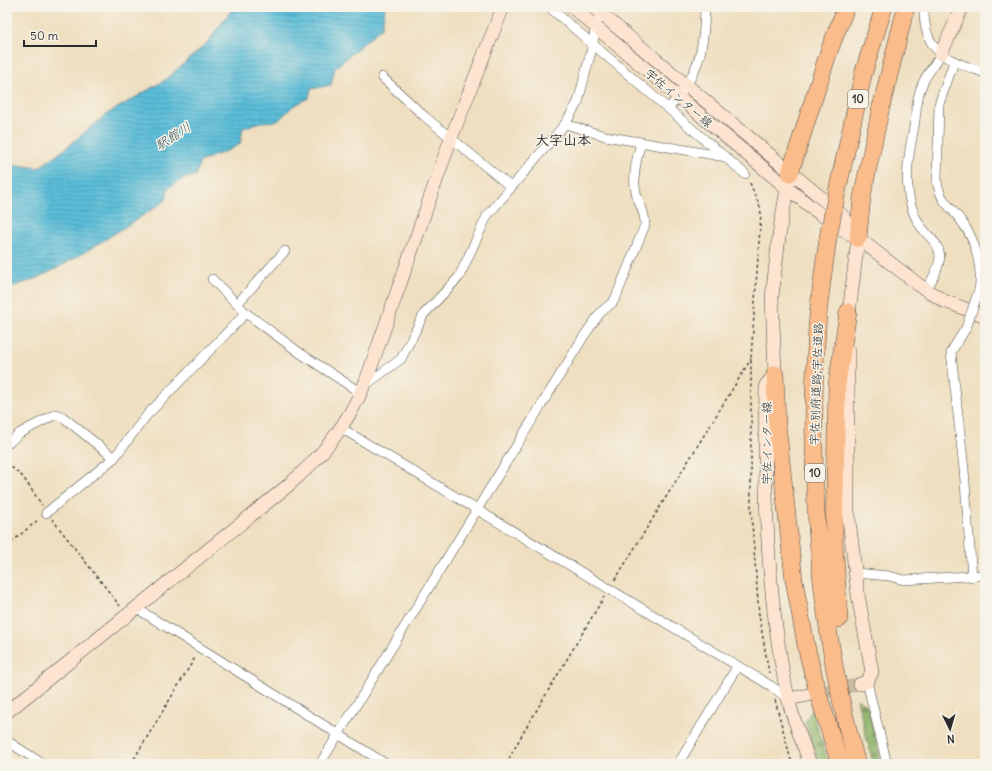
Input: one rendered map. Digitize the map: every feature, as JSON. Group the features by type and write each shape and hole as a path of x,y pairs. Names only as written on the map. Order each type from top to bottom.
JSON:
{"highway":[{"path":"788,181 829,51 846,7"},
{"name":"宇佐別府道路;宇佐道路","path":"857,764 835,664 820,568 814,472 814,386 817,327 828,238 864,71 884,7"},
{"path":"858,238 862,197 879,115 906,7"},
{"path":"844,706 848,681 836,602 834,508 837,384 848,312"},
{"path":"775,374 776,424 794,580 807,650 817,690 840,764"}],"main road":[{"path":"7,712 303,473 327,448 341,428 362,390 451,138 503,7"},
{"name":"宇佐インター線","path":"572,7 679,97 788,181 843,216 858,238 926,290 944,302 985,316"},
{"path":"942,54 962,7"},
{"name":"宇佐インター線","path":"599,9 687,87 788,181"},
{"path":"775,374 772,297 780,228 788,181"},
{"path":"858,238 848,312 848,511 858,595 872,672 864,683"},
{"name":"宇佐インター線","path":"775,374 766,385 768,562 776,627 789,699 810,764"},
{"path":"789,699 808,695"}],"street":[{"path":"550,7 745,174"},
{"path":"669,108 687,87 698,62 704,35 705,7"},
{"path":"924,7 924,27 928,39 942,54 954,62 985,73"},
{"path":"212,279 246,313 300,353 362,390 402,359 408,350 421,319 454,283 487,216 565,124 578,102 593,44 599,9"},
{"path":"926,290 938,269 940,256 935,243 915,217 908,191 907,176 921,87 942,54"},
{"path":"954,62 939,104 937,182 938,193 964,226 971,238 980,272 981,282 966,328 951,352 964,469 972,577"},
{"path":"382,77 409,103 511,187"},
{"path":"565,124 598,134 726,157"},
{"path":"320,764 589,328 600,312 613,302 616,297 645,225 645,220 637,198 634,182 640,142"},
{"path":"237,304 285,251"},
{"path":"46,513 114,458 147,415 246,313"},
{"path":"7,444 20,433 56,414 63,417 114,458"},
{"path":"341,428 737,667 771,686 789,699"},
{"path":"856,573 889,576 904,580 985,575"},
{"path":"132,611 201,648 386,764"},
{"path":"678,764 737,667"},
{"path":"864,683 887,764"},
{"path":"7,741 43,764"}],"path":[{"path":"506,764 609,590 751,359"},
{"path":"7,463 23,477 46,513 132,611"},
{"path":"7,546 46,513"},
{"path":"130,764 201,648"}],"green space":[{"path":"857,699 868,707 882,764 873,764"},
{"path":"812,709 829,764 819,764 805,722"}],"water":[{"name":"駅館川","path":"234,7 385,7 382,27 335,68 331,85 311,89 309,98 293,106 278,121 260,122 243,128 240,144 200,162 195,176 183,179 168,188 166,200 106,239 46,274 33,280 7,288 7,169 18,165 38,168 61,152 107,114 165,80 206,44"}],"tunnel":[{"path":"808,695 860,684"}],"district":[{"name":"大字山本","path":"563,140"}]}
